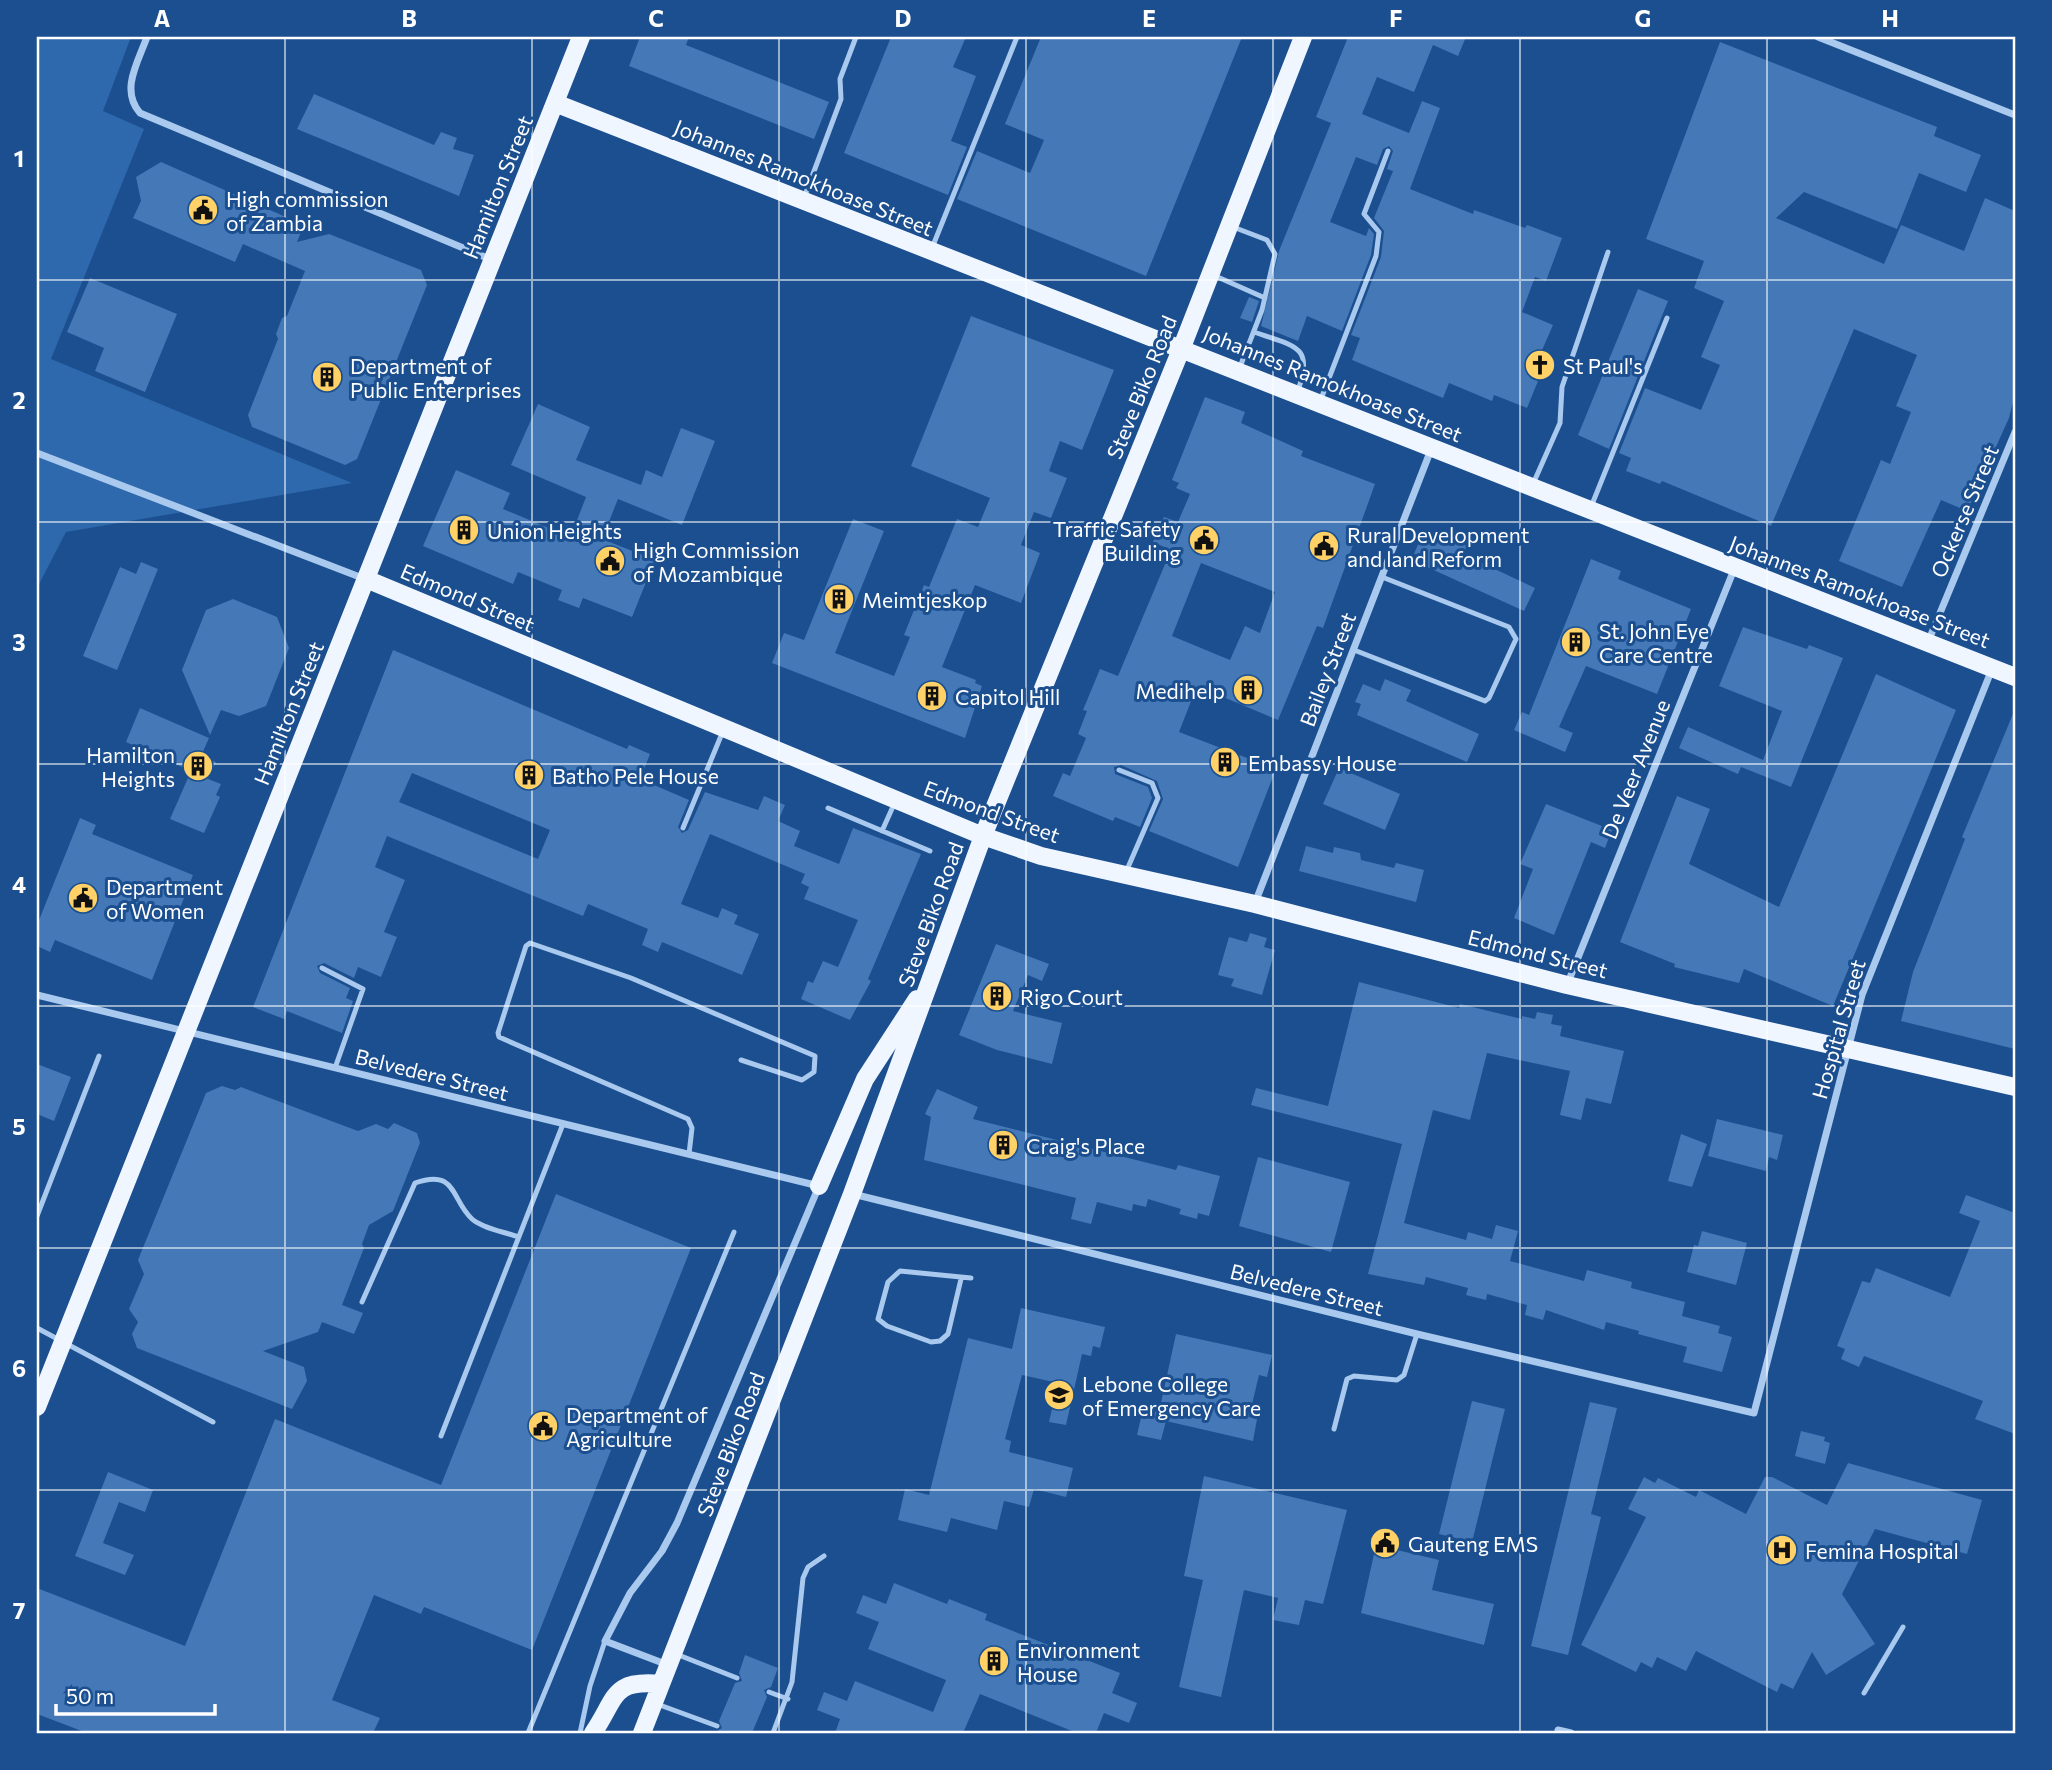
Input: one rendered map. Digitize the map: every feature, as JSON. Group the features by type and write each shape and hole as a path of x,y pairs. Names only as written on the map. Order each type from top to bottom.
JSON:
{"main road":[{"name":"Hamilton Street","path":"37,1407 581,37"},
{"name":"Steve Biko Road","path":"642,1733 852,1194 983,836 1182,348 1303,37"},
{"name":"Johannes Ramokhoase Street","path":"555,103 2015,677"},
{"name":"Edmond Street","path":"366,579 983,836 1041,856 1255,904 1567,985 2015,1087"},
{"path":"819,1186 865,1079 887,1041 930,982"},
{"path":"593,1733 610,1702 623,1687 638,1681 661,1684"}],"street":[{"path":"147,37 130,82 129,97 140,113 149,119 492,260"},
{"path":"1818,37 2015,115"},
{"name":"Ockerse Street","path":"1928,642 2015,432"},
{"name":"Bailey Street","path":"1255,904 1432,447"},
{"name":"Edmond Street","path":"37,453 366,579"},
{"name":"De Veer Avenue","path":"1567,985 1735,567"},
{"name":"Hospital Street","path":"1754,1413 1862,995 1902,889 1993,668"},
{"name":"Belvedere Street","path":"37,995 819,1186"},
{"path":"671,1659 605,1641 629,1593 662,1551 677,1523 819,1186"},
{"name":"Belvedere Street","path":"852,1194 1417,1334 1754,1413"},
{"path":"1558,1730 1571,1733"}],"lane":[{"path":"803,201 841,99 840,79 856,37"},
{"path":"931,252 1017,37"},
{"path":"1320,402 1376,256 1379,232 1364,214 1388,151"},
{"path":"1230,225 1267,240 1275,254 1265,298 1239,370"},
{"path":"1532,487 1560,423 1562,387 1608,252"},
{"path":"1211,274 1265,298"},
{"path":"1590,509 1667,318"},
{"path":"1254,332 1296,349 1305,358 1304,373 1297,393"},
{"path":"1354,650 1485,701 1489,698 1516,639 1510,627 1382,577"},
{"path":"683,828 724,728"},
{"path":"1119,770 1152,783 1158,798 1125,875"},
{"path":"882,831 896,799"},
{"path":"828,808 930,851"},
{"path":"689,1154 692,1128 688,1119 499,1037 526,946 530,943 631,978 815,1056 814,1072 802,1080 741,1060"},
{"path":"322,968 363,989 335,1068"},
{"path":"37,1216 99,1056"},
{"path":"441,1436 563,1124"},
{"path":"362,1302 415,1183 427,1179 438,1180 453,1187 472,1219 518,1237"},
{"path":"528,1733 734,1232"},
{"path":"961,1279 944,1339 931,1342 887,1326 878,1319 888,1282 900,1271 971,1278"},
{"path":"37,1328 213,1422"},
{"path":"1334,1429 1347,1379 1354,1376 1397,1380 1404,1375 1417,1334"},
{"path":"773,1733 788,1699 792,1682 803,1578 808,1567 824,1556"},
{"path":"1864,1693 1903,1626"},
{"path":"580,1733 590,1686 605,1641"},
{"path":"671,1659 737,1678"},
{"path":"769,1692 788,1699"},
{"path":"654,1703 717,1726"}],"shaded area":[{"path":"37,37 131,37 103,111 144,129 51,359 352,483 66,532 37,588"}],"building":[{"path":"640,37 689,37 686,45 829,102 814,139 629,66"},
{"path":"891,37 966,37 953,67 976,76 951,141 967,147 948,195 844,153"},
{"path":"1041,37 1242,37 1146,276 957,199 977,151 1030,173 1044,140 1005,124"},
{"path":"1348,37 1466,37 1458,56 1433,45 1414,92 1377,77 1362,114 1409,133 1422,101 1440,108 1410,189 1473,214 1474,210 1562,238 1546,281 1535,277 1522,312 1553,325 1530,378 1538,381 1527,408 1494,395 1492,401 1449,383 1443,398 1352,360 1360,338 1351,335 1381,257 1384,231 1374,218 1393,171 1387,169 1393,151 1389,146 1383,149 1377,165 1356,157 1330,222 1366,236 1369,228 1374,234 1371,255 1342,331 1307,316 1298,341 1261,326 1279,251 1331,123 1316,117"},
{"path":"1720,42 1937,127 1934,136 1981,155 1966,192 1919,173 1897,229 1804,192 1776,218 1884,264 1901,225 1964,251 1985,198 2015,211 2015,394 2009,418 1967,511 1941,500 1902,587 1839,561 1881,460 1890,464 1911,412 1896,406 1917,355 1854,329 1771,526 1662,481 1660,484 1626,471 1631,458 1619,453 1645,388 1701,410 1720,365 1701,357 1724,301 1694,288 1704,261 1646,239"},
{"path":"314,94 434,145 441,132 457,138 453,149 474,155 459,196 297,129"},
{"name":"Department of Public Enterprises","path":"161,162 304,225 297,242 329,234 421,270 427,285 357,459 345,465 252,427 248,415 278,339 276,334 282,318 287,316 305,271 243,244 235,262 133,218 141,201 136,177"},
{"path":"90,278 177,314 145,392 95,371 104,348 67,332"},
{"path":"1638,289 1668,301 1609,449 1578,435"},
{"path":"1249,297 1259,301 1252,322 1240,318"},
{"path":"971,316 1114,370 1082,450 1060,441 1049,471 1067,478 1051,518 1034,512 1021,545 1040,553 1021,603 975,585 942,667 976,680 975,683 982,686 965,738 772,663 784,633 804,640 853,519 884,531 835,653 894,676 910,637 904,635 924,585 929,587 957,519 978,527 990,498 911,466"},
{"path":"1205,397 1245,412 1241,423 1303,451 1301,456 1375,484 1323,628 1317,626 1278,720 1197,686 1179,732 1276,769 1238,867 1149,831 1163,799 1157,781 1121,765 1114,767 1115,774 1148,787 1152,798 1140,827 1115,817 1113,821 1053,796 1063,773 1070,776 1086,738 1078,734 1087,711 1083,710 1100,669 1118,676 1171,550 1153,542 1164,517 1178,522 1190,494 1176,488 1179,483 1172,480","holes":["1201,563 1275,592 1260,633 1245,626 1230,660 1172,636"]},
{"path":"538,404 590,427 576,460 641,485 646,470 662,477 681,428 715,441 682,525 618,499 602,539 655,560 632,617 583,598 579,608 558,600 562,590 518,572 513,584 423,546 456,470 510,493 503,509 563,534 567,525 574,528 586,497 511,465"},
{"path":"1422,535 1440,543 1443,536 1467,546 1463,554 1535,588 1524,611 1416,562 1419,555 1414,554"},
{"path":"1591,559 1621,571 1618,579 1691,609 1657,694 1586,666 1559,727 1573,733 1565,752 1514,730 1522,712 1529,715"},
{"path":"141,562 158,569 117,670 83,656 120,567 136,574"},
{"path":"233,599 277,617 289,648 266,706 239,716 221,710 210,735 182,670 206,610"},
{"path":"1743,627 1807,649 1809,645 1843,658 1791,787 1741,767 1738,774 1679,748 1688,727 1763,760 1782,711 1719,686"},
{"path":"393,650 627,749 629,745 650,754 640,779 689,800 678,827 682,833 688,830 705,792 758,810 764,796 785,805 778,821 800,831 794,846 839,864 853,828 921,854 868,979 871,981 850,1020 801,999 808,981 813,983 823,961 838,967 858,920 804,899 809,887 801,883 805,874 710,834 681,904 718,918 722,908 738,915 734,924 759,934 742,975 662,942 658,952 642,945 648,929 588,904 583,916 387,836 375,867 405,880 384,932 397,937 381,977 358,967 354,978 324,963 317,966 320,973 350,988 346,998 353,1001 342,1033 287,1011 284,1019 253,1007","holes":["412,773 550,830 538,859 399,802"]},
{"path":"1876,674 1956,710 1833,1006 1744,969 1739,983 1674,967 1675,964 1620,942 1677,796 1710,809 1689,864 1779,907"},
{"path":"1385,679 1411,690 1406,701 1479,734 1467,762 1357,715 1361,704 1355,702 1363,684 1380,691"},
{"name":"Hamilton Heights","path":"140,708 209,738 201,756 216,762 208,779 221,784 216,795 220,797 204,833 170,819 191,771 126,742"},
{"path":"2015,709 2015,1049 1901,1021 1913,972 1965,839 1962,837"},
{"path":"1339,768 1400,794 1385,830 1323,804"},
{"path":"1546,804 1612,830 1605,848 1591,842 1554,935 1514,918 1533,869 1520,864"},
{"name":"Department of Women","path":"80,818 96,825 92,834 193,875 152,980 55,940 50,952 37,946 37,925"},
{"path":"1306,846 1333,853 1334,847 1360,853 1361,860 1394,868 1396,863 1424,870 1416,902 1299,871"},
{"path":"1250,933 1267,938 1264,947 1275,950 1262,995 1231,986 1234,979 1218,975 1229,937 1247,942"},
{"name":"Rigo Court","path":"996,944 1049,964 1042,981 1028,975 1013,1011 1062,1023 1052,1064 997,1050 959,1035"},
{"path":"1359,982 1459,1008 1460,1004 1522,1019 1522,1016 1535,1019 1537,1012 1553,1015 1551,1024 1562,1026 1560,1036 1624,1051 1611,1104 1586,1098 1581,1120 1560,1115 1570,1071 1487,1053 1470,1120 1433,1110 1404,1223 1466,1240 1468,1232 1492,1239 1496,1225 1518,1231 1510,1261 1584,1281 1587,1270 1632,1282 1631,1288 1685,1302 1682,1316 1720,1326 1718,1333 1732,1337 1722,1372 1683,1362 1687,1347 1638,1334 1639,1331 1606,1322 1604,1330 1546,1310 1543,1320 1525,1315 1527,1305 1487,1294 1486,1300 1466,1295 1468,1288 1426,1277 1424,1285 1368,1274 1402,1144 1251,1105 1256,1088 1328,1106"},
{"path":"37,1064 71,1077 54,1121 37,1114"},
{"path":"222,1086 235,1090 241,1087 358,1131 376,1124 388,1129 394,1123 417,1133 420,1143 393,1211 369,1225 362,1244 364,1248 342,1305 363,1313 354,1334 322,1322 318,1332 263,1351 304,1367 307,1381 292,1409 137,1348 132,1334 138,1322 129,1309 144,1274 138,1260 206,1093"},
{"name":"Craig's Place","path":"937,1089 978,1107 973,1119 1176,1170 1178,1165 1220,1176 1209,1216 1198,1213 1197,1219 1179,1214 1181,1209 1148,1199 1146,1207 1133,1204 1132,1211 1097,1202 1091,1224 1071,1219 1076,1198 924,1160 931,1117 925,1114"},
{"path":"1717,1119 1783,1135 1777,1160 1769,1157 1766,1171 1708,1156"},
{"path":"1681,1134 1707,1144 1692,1187 1668,1181"},
{"path":"1258,1157 1350,1182 1331,1252 1239,1226"},
{"path":"556,1194 691,1248 532,1650 424,1607 421,1614 374,1595 332,1700 380,1718 373,1733 87,1733 37,1714 37,1588 185,1646 275,1419 441,1485"},
{"path":"1966,1195 2015,1213 2015,1434 1975,1419 1983,1401 1864,1356 1859,1367 1841,1359 1845,1349 1837,1346 1862,1281 1870,1283 1876,1268 1950,1297 1980,1221 1959,1213"},
{"path":"1702,1231 1747,1243 1736,1285 1687,1272 1694,1245 1698,1246"},
{"path":"1021,1308 1105,1327 1100,1348 1093,1346 1091,1356 1082,1354 1066,1425 1049,1422 1058,1383 1022,1375 1005,1439 1011,1441 1009,1452 1073,1468 1066,1497 1034,1489 1029,1507 1004,1501 997,1530 951,1518 947,1532 898,1520 905,1489 929,1495 968,1338 1012,1349"},
{"path":"1176,1334 1272,1355 1267,1377 1259,1375 1249,1417 1257,1419 1253,1441 1166,1421 1161,1440 1137,1435 1143,1409 1159,1412"},
{"path":"1472,1401 1505,1409 1472,1542 1439,1534"},
{"path":"1590,1402 1617,1408 1591,1514 1601,1517 1568,1655 1531,1646"},
{"path":"1801,1431 1825,1437 1824,1441 1830,1443 1825,1464 1795,1456"},
{"name":"Femina Hospital","path":"1848,1463 1982,1500 1967,1554 1875,1529 1842,1594 1875,1644 1826,1675 1812,1652 1793,1689 1781,1683 1777,1692 1696,1651 1686,1671 1657,1657 1652,1668 1641,1662 1636,1672 1581,1645 1646,1517 1628,1509 1644,1477 1655,1483 1658,1478 1696,1497 1699,1490 1746,1514 1765,1477 1772,1477 1827,1505"},
{"path":"108,1472 153,1490 145,1512 119,1502 103,1543 134,1555 125,1575 75,1556"},
{"path":"1204,1476 1347,1510 1323,1604 1305,1600 1299,1625 1273,1620 1278,1598 1244,1590 1221,1697 1179,1687 1203,1580 1184,1576"},
{"path":"1376,1545 1439,1560 1432,1590 1494,1604 1484,1645 1361,1613"},
{"name":"Environment House","path":"894,1583 947,1604 949,1599 987,1614 985,1620 1120,1673 1112,1693 1137,1703 1129,1723 1104,1713 1096,1733 1077,1733 980,1694 963,1733 835,1733 840,1719 817,1710 824,1692 847,1701 855,1681 933,1712 946,1680 868,1649 879,1622 856,1613 863,1595 886,1604"},
{"path":"745,1655 778,1668 771,1687 764,1690 767,1697 752,1733 714,1733 722,1728 719,1721 735,1683 742,1681 739,1673"}],"place":[{"name":"High commission of Zambia","path":"203,210"},
{"name":"St Paul's","path":"1540,365"},
{"name":"Department of Public Enterprises","path":"327,377"},
{"name":"Union Heights","path":"464,530"},
{"name":"Traffic Safety Building","path":"1204,540"},
{"name":"Rural Development and land Reform","path":"1324,546"},
{"name":"High Commission of Mozambique","path":"610,561"},
{"name":"Meimtjeskop","path":"839,599"},
{"name":"St. John Eye Care Centre","path":"1576,642"},
{"name":"Medihelp","path":"1248,690"},
{"name":"Capitol Hill","path":"932,696"},
{"name":"Embassy House","path":"1225,762"},
{"name":"Hamilton Heights","path":"198,766"},
{"name":"Batho Pele House","path":"529,775"},
{"name":"Department of Women","path":"83,898"},
{"name":"Rigo Court","path":"997,996"},
{"name":"Craig's Place","path":"1003,1145"},
{"name":"Lebone College of Emergency Care","path":"1059,1395"},
{"name":"Department of Agriculture","path":"543,1426"},
{"name":"Gauteng EMS","path":"1385,1543"},
{"name":"Femina Hospital","path":"1782,1550"},
{"name":"Environment House","path":"994,1661"}]}
